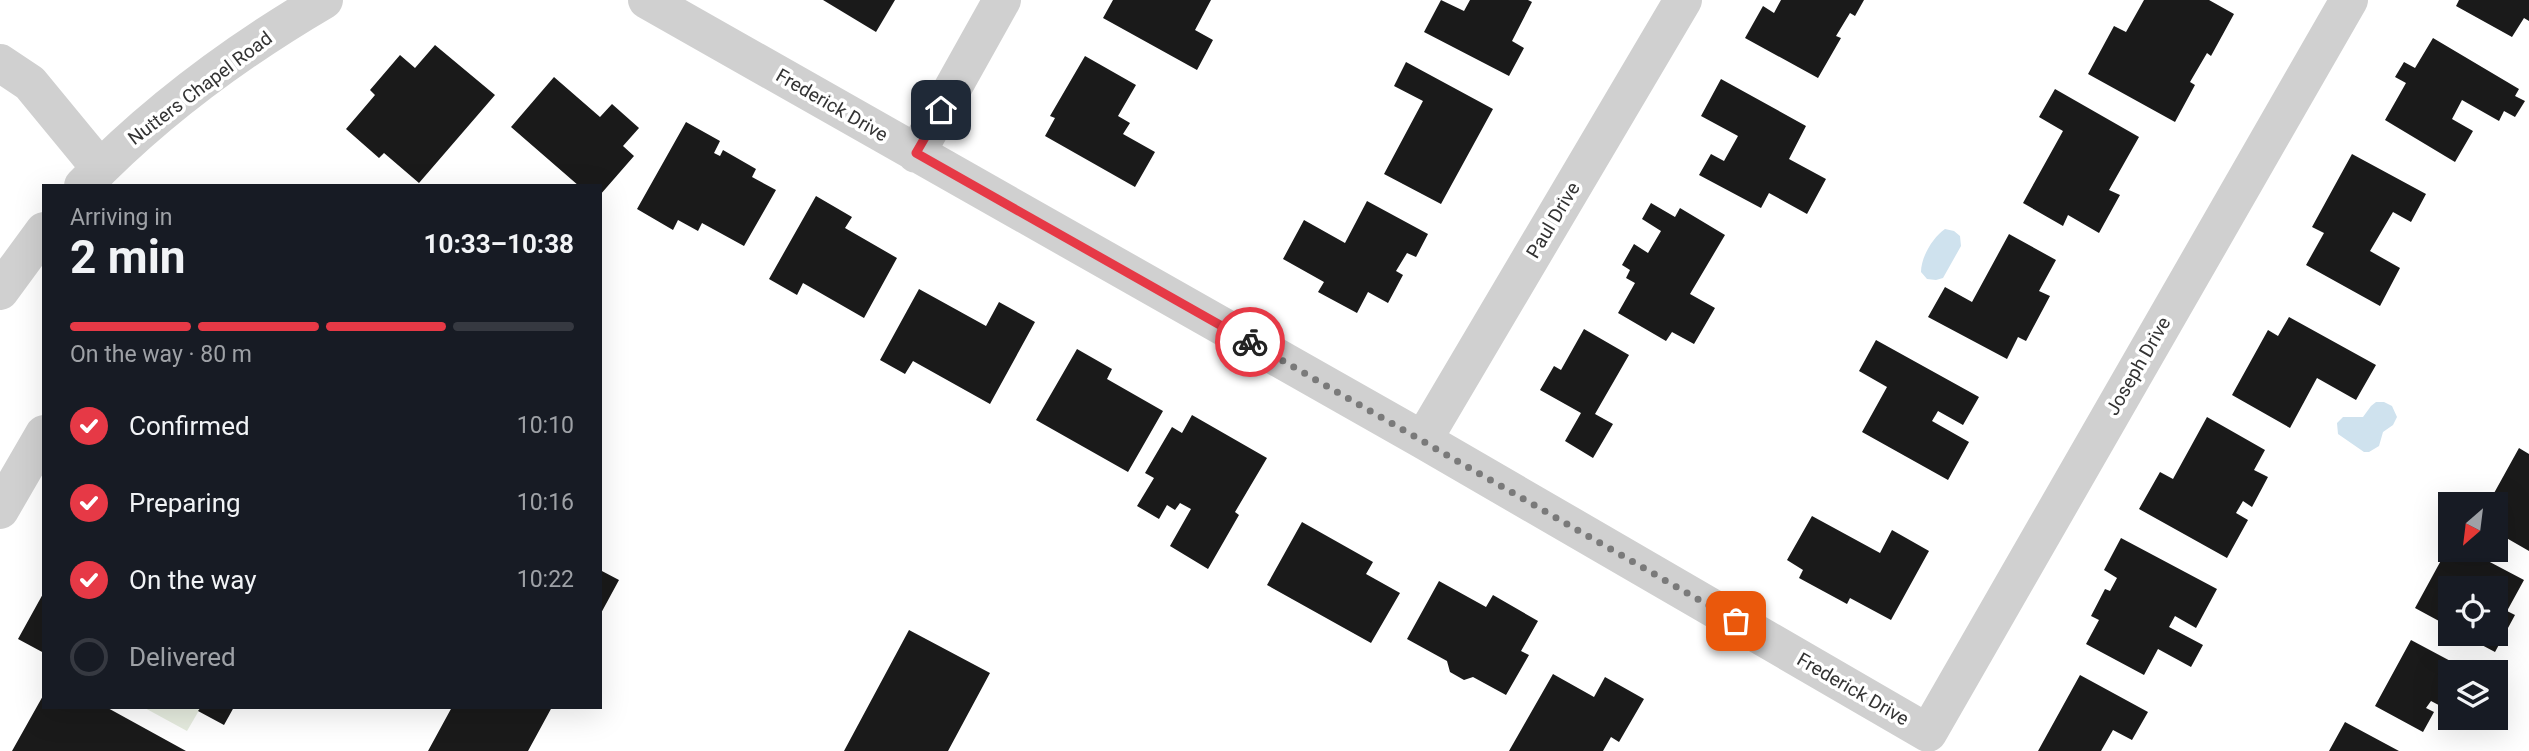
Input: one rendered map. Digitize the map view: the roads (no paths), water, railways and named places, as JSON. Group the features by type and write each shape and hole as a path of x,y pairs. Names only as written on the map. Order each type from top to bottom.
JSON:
{"street":[{"name":"Nutters Chapel Road","path":"92,177 181,98 243,52 324,0"},
{"name":"Frederick Drive","path":"648,0 1423,440 1928,733"},
{"path":"916,153 1002,0"},
{"name":"Paul Drive","path":"1423,440 1683,0"},
{"name":"Joseph Drive","path":"1928,733 2349,0"},
{"path":"0,63 30,83 92,177"},
{"path":"0,291 42,234"},
{"path":"0,510 42,437"}],"water":[{"path":"1945,229 1960,236 1961,246 1943,278 1927,279 1921,272 1925,254"},
{"path":"2376,402 2392,406 2397,417 2393,425 2383,432 2379,446 2364,452 2338,434 2337,423 2343,417 2363,417"}]}
